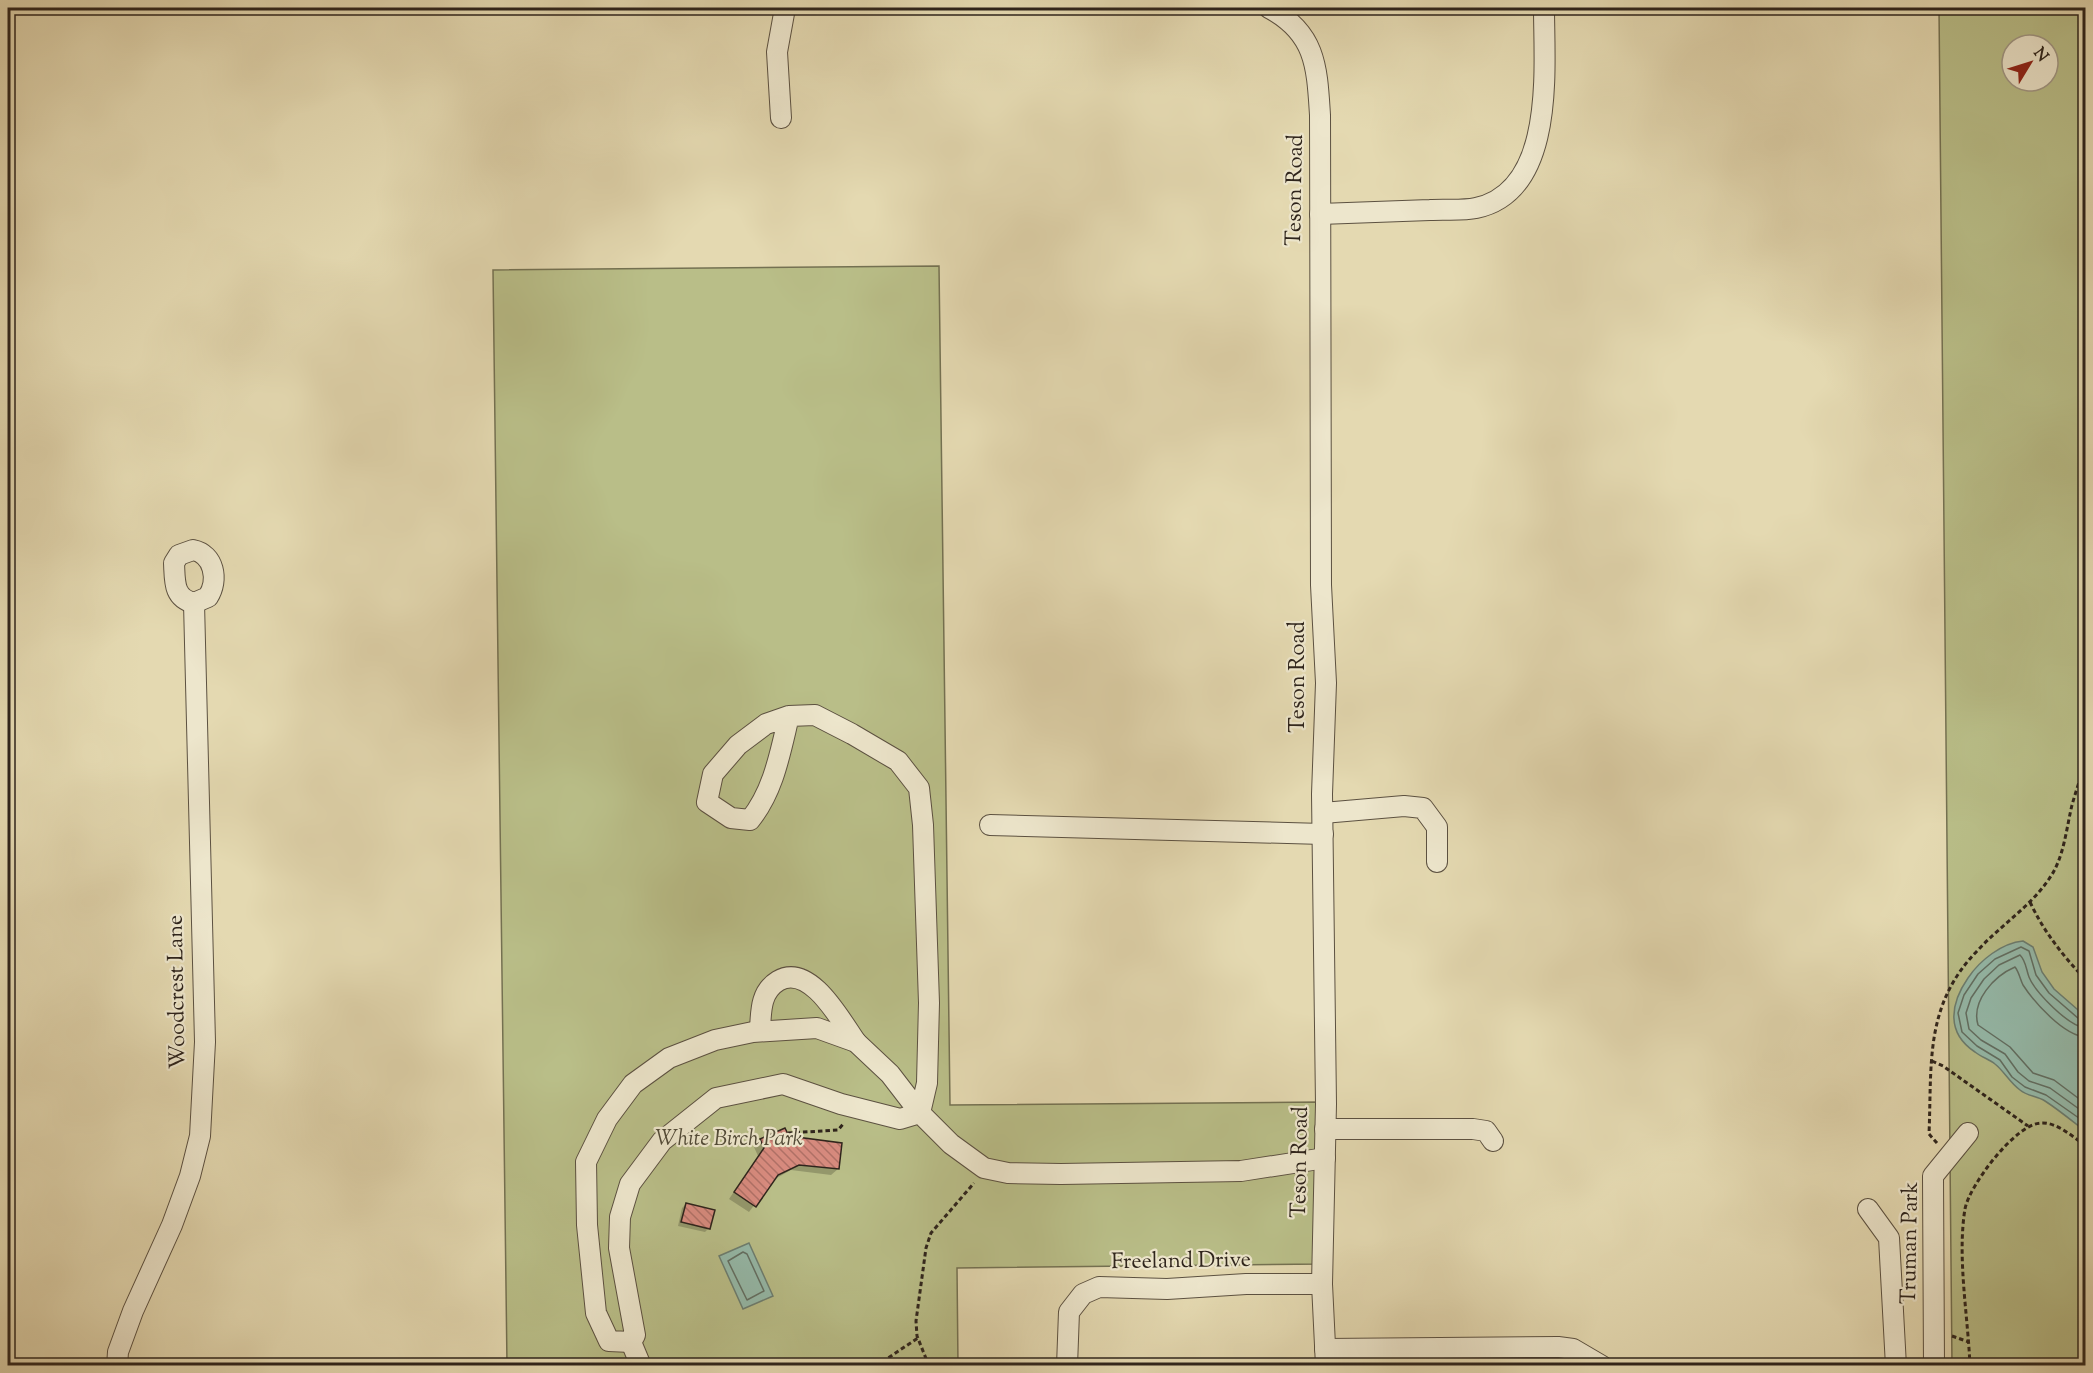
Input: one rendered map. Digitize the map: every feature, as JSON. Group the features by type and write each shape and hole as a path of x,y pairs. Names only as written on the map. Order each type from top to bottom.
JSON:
{"street":[{"path":"781,118 777,51 785,8"},
{"name":"Teson Road","path":"1269,8 1299,30 1311,49 1318,70 1321,575 1326,683 1323,813 1325,1158 1322,1284 1325,1357"},
{"path":"1320,214 1476,208 1504,196 1535,150 1539,132 1544,75 1544,8"},
{"name":"Woodcrest Lane","path":"117,1365 118,1352 133,1311 172,1225 190,1176 200,1136 205,1042 194,603"},
{"path":"789,716 776,769 763,804 750,820 731,818 707,801 712,774 738,745 766,724 789,716 815,715 852,734 898,761 919,788 923,825 929,1003 927,1083 920,1113"},
{"path":"1323,813 1404,806 1424,808 1437,827 1437,862"},
{"path":"990,825 1323,834"},
{"path":"760,1031 761,1008 768,988 782,979 794,976 806,980 820,993 856,1042 890,1074 920,1113 951,1143 984,1168 1008,1173 1241,1171 1325,1158"},
{"path":"631,1342 609,1341 596,1313 587,1225 586,1162 606,1119 633,1084 669,1058 715,1040 760,1031 817,1028 856,1042"},
{"path":"631,1342 635,1335 619,1248 620,1217 630,1184 662,1141 716,1098 783,1084 841,1104 900,1119 920,1113"},
{"path":"1325,1129 1473,1129 1486,1131 1493,1141"},
{"name":"Truman Park","path":"1934,1365 1933,1176 1968,1133"},
{"path":"1868,1209 1889,1238 1896,1365"},
{"name":"Freeland Drive","path":"1067,1365 1069,1312 1083,1294 1099,1287 1167,1289 1246,1284 1322,1284"},
{"path":"631,1342 641,1365"},
{"path":"1325,1357 1558,1347 1573,1349 1602,1365"}],"path":[{"path":"1948,1156 1929,1134 1936,1022 1951,981 1977,950 2030,902 2050,878 2060,858 2085,761"},
{"path":"2030,902 2038,920 2063,956 2085,980"},
{"path":"1932,1061 1943,1066 2028,1126"},
{"path":"788,1132 838,1131 847,1117"},
{"path":"1970,1365 1963,1254 1968,1198 2010,1139 2028,1126 2042,1123 2056,1127 2085,1146"},
{"path":"928,1365 918,1338 918,1310 926,1248 931,1233 978,1178"},
{"path":"876,1365 918,1338"}],"green space":[{"path":"1939,8 2085,8 2085,1365 1952,1365"},
{"name":"White Birch Park","path":"939,266 950,1105 1319,1102 1322,1264 957,1268 958,1365 507,1365 493,270"}],"water":[{"path":"2023,941 2033,947 2042,972 2054,989 2085,1016 2085,1131 2045,1101 2026,1094 2016,1087 1995,1064 1977,1054 1966,1044 1955,1027 1957,998 1973,971 2000,949"},
{"path":"749,1243 773,1296 743,1309 719,1256"}],"building":[{"path":"785,1128 789,1136 842,1143 839,1169 799,1165 778,1175 756,1207 734,1192 764,1148 760,1139"},
{"path":"686,1203 715,1210 710,1229 681,1222"}]}
